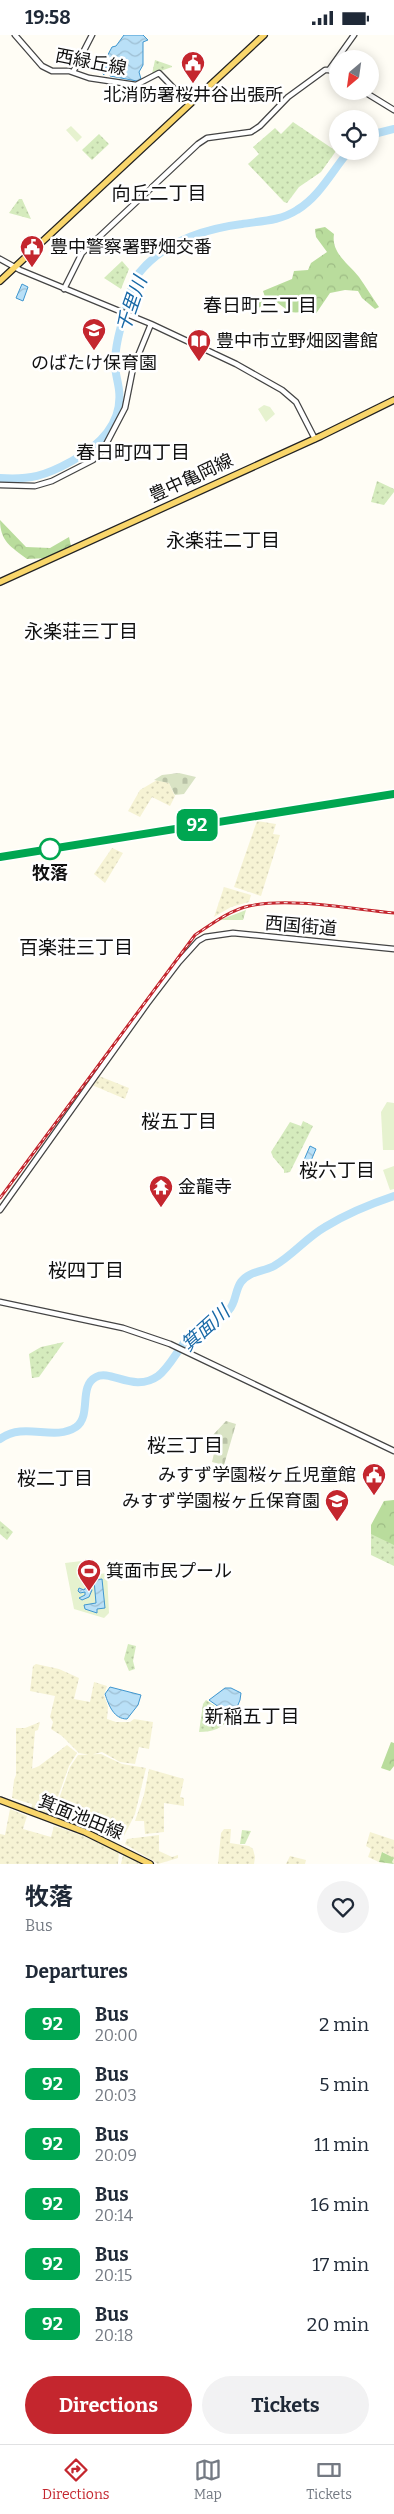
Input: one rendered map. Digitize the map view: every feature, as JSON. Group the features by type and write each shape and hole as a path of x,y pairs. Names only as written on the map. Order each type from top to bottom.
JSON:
{"highway":[{"path":"0,857 394,794"}],"main road":[{"path":"0,281 264,35"},
{"name":"豊中亀岡線","path":"0,582 315,439 394,399"},
{"name":"箕面池田線","path":"0,1800 85,1831 150,1864"}],"street":[{"name":"西緑丘線","path":"15,35 42,66 52,71 72,72 89,78 136,85 159,73 189,104"},
{"path":"72,72 92,35"},
{"path":"343,50 354,35"},
{"path":"64,289 82,253 198,144 208,138 251,132 260,126 288,97 329,70"},
{"path":"378,100 394,110"},
{"path":"0,259 64,289 151,324 236,364 282,390 296,402 315,439"},
{"path":"0,485 35,486 52,481 93,460 103,450 125,409 133,368 151,324"},
{"name":"西国街道","path":"0,1210 27,1175 57,1127 179,961 198,941 205,937 233,933 394,949"},
{"path":"0,1302 123,1328 170,1344 394,1451"}],"shaded area":[{"path":"157,780 169,783 175,796 170,806 152,797 140,817 128,811 140,790"},
{"path":"257,821 276,824 273,834 280,835 261,896 234,887"},
{"path":"112,848 123,853 105,883 94,874"},
{"path":"224,887 251,895 249,902 231,907 214,917"},
{"path":"99,1076 129,1088 125,1099 92,1085"},
{"path":"36,1664 59,1669 79,1678 74,1699 90,1702 94,1682 107,1686 104,1695 108,1707 107,1719 116,1722 130,1722 134,1719 153,1722 149,1749 139,1747 135,1764 120,1762 102,1752 90,1755 79,1753 62,1736 51,1729 53,1722 50,1717 55,1696 30,1691 33,1666"},
{"path":"40,1722 38,1730 35,1731 32,1769 67,1745 77,1753 69,1766 51,1816 31,1809 32,1804 12,1798 16,1775 16,1728 25,1728"},
{"path":"101,1754 122,1764 146,1768 135,1814 124,1836 106,1837 53,1816 70,1767 78,1755"},
{"path":"149,1769 184,1779 180,1797 184,1798 184,1806 164,1803 164,1832 145,1834 144,1821 135,1821 144,1795"},
{"path":"10,1809 27,1816 23,1829 51,1837 54,1826 119,1851 118,1864 0,1864 0,1834 5,1835"},
{"path":"224,1829 231,1829 230,1843 249,1846 253,1849 254,1864 218,1864 221,1833"},
{"path":"370,1832 394,1840 394,1859 383,1852 379,1862 368,1857 371,1849 366,1846"},
{"path":"159,1835 159,1851 172,1857 178,1855 178,1858 158,1864 125,1844 127,1839"},
{"path":"124,1855 141,1864 121,1864"},
{"path":"290,1856 306,1860 305,1864 286,1864"}],"green space":[{"path":"155,60 172,66 172,67 152,74"},
{"path":"293,122 329,146 330,160 321,172 299,187 287,203 248,164 259,154 253,147 275,128 281,134"},
{"path":"71,126 82,137 77,142 66,130"},
{"path":"99,134 109,144 92,160 82,150"},
{"path":"19,199 22,199 31,219 9,213"},
{"path":"325,227 334,234 335,247 341,257 359,277 379,307 375,309 362,298 358,291 345,290 330,293 315,315 311,308 298,312 290,311 271,298 255,311 253,308 265,297 263,291 292,279 294,271 308,270 311,263 327,252 316,237 315,229"},
{"path":"122,261 129,269 121,289 104,278"},
{"path":"264,405 270,407 275,414 266,422 258,409"},
{"path":"377,481 394,489 394,492 384,505 371,502"},
{"path":"0,520 26,547 50,548 69,537 71,546 48,558 27,559 11,547 4,538"},
{"path":"179,773 196,777 184,794 175,795 169,783 154,780 162,775"},
{"path":"246,910 243,920 220,920"},
{"path":"387,1102 394,1103 394,1150 383,1150 381,1112"},
{"path":"303,1121 313,1126 290,1172 284,1173 284,1170 271,1152 290,1122 301,1126"},
{"path":"394,1166 394,1189 390,1190 383,1170"},
{"path":"64,1342 39,1377 32,1378 29,1354 41,1347"},
{"path":"226,1421 236,1424 224,1465 212,1462 215,1449 209,1447 213,1435"},
{"path":"394,1500 394,1565 371,1547 371,1525 384,1501"},
{"path":"0,1521 13,1532 7,1540 0,1534"},
{"path":"371,1534 394,1545 394,1566 371,1555"},
{"name":"箕面市民プール","path":"90,1560 92,1575 107,1573 109,1613 104,1618 74,1609 65,1563"},
{"path":"128,1644 136,1646 133,1661 135,1669 129,1671 124,1659"},
{"path":"206,1700 231,1717 217,1729 199,1732 203,1704"},
{"path":"391,1742 394,1743 394,1766 390,1771 381,1768"},
{"path":"242,1830 251,1831 245,1844 240,1844"},
{"path":"382,1852 394,1858 392,1862 394,1864 379,1862"}],"water":[{"path":"124,35 143,35 148,40 143,42 143,65 139,72 141,79 137,81 110,76 111,69 105,68 104,75 102,73 102,66 112,47 116,46"},
{"path":"22,284 28,287 23,301 16,298"},
{"path":"310,1146 316,1149 310,1163 304,1160"},
{"path":"102,1579 105,1608 97,1609 97,1613 85,1609 84,1605 96,1603 94,1580"},
{"path":"87,1586 92,1590 89,1597 82,1600 79,1598 85,1595 85,1592 80,1593 78,1591 79,1588 84,1590"},
{"path":"110,1687 141,1695 138,1705 127,1719 119,1717 110,1707 105,1694"},
{"path":"225,1688 231,1688 241,1693 233,1717 209,1700"}],"waterway":[{"name":"千里川","path":"379,133 394,129"},
{"name":"千里川","path":"0,478 37,476 54,470 82,455 100,441 107,432 113,423 119,402 115,364 120,329 134,281 149,262 173,245 213,229 270,220 291,214 312,198 342,160"},
{"name":"箕面川","path":"0,1439 19,1432 58,1433 76,1427 81,1422 83,1416 88,1387 96,1377 102,1375 140,1382 149,1381 158,1376 188,1338 229,1310 239,1285 244,1278 274,1266 318,1231 333,1222 376,1202 394,1196"}],"railway":[{"path":"0,1198 195,935 234,911 249,906 265,904 302,903 394,913"}],"bus line":[{"name":"92","path":"0,857 394,794"}],"place":[{"name":"北消防署桜井谷出張所","path":"193,84"},
{"name":"豊中警察署野畑交番","path":"32,268"},
{"name":"のばたけ保育園","path":"94,351"},
{"name":"豊中市立野畑図書館","path":"199,362"},
{"name":"牧落","path":"50,849"},
{"name":"金龍寺","path":"161,1208"},
{"name":"みすず学園桜ヶ丘児童館","path":"374,1496"},
{"name":"みすず学園桜ヶ丘保育園","path":"337,1522"},
{"name":"箕面市民プール","path":"89,1592"}],"district":[{"name":"向丘二丁目","path":"159,193"},
{"name":"春日町三丁目","path":"260,305"},
{"name":"春日町四丁目","path":"133,452"},
{"name":"永楽荘二丁目","path":"223,540"},
{"name":"永楽荘三丁目","path":"81,631"},
{"name":"百楽荘三丁目","path":"76,947"},
{"name":"桜五丁目","path":"179,1121"},
{"name":"桜六丁目","path":"337,1170"},
{"name":"桜四丁目","path":"86,1270"},
{"name":"桜三丁目","path":"185,1445"},
{"name":"桜二丁目","path":"55,1478"},
{"name":"新稲五丁目","path":"252,1716"}]}
